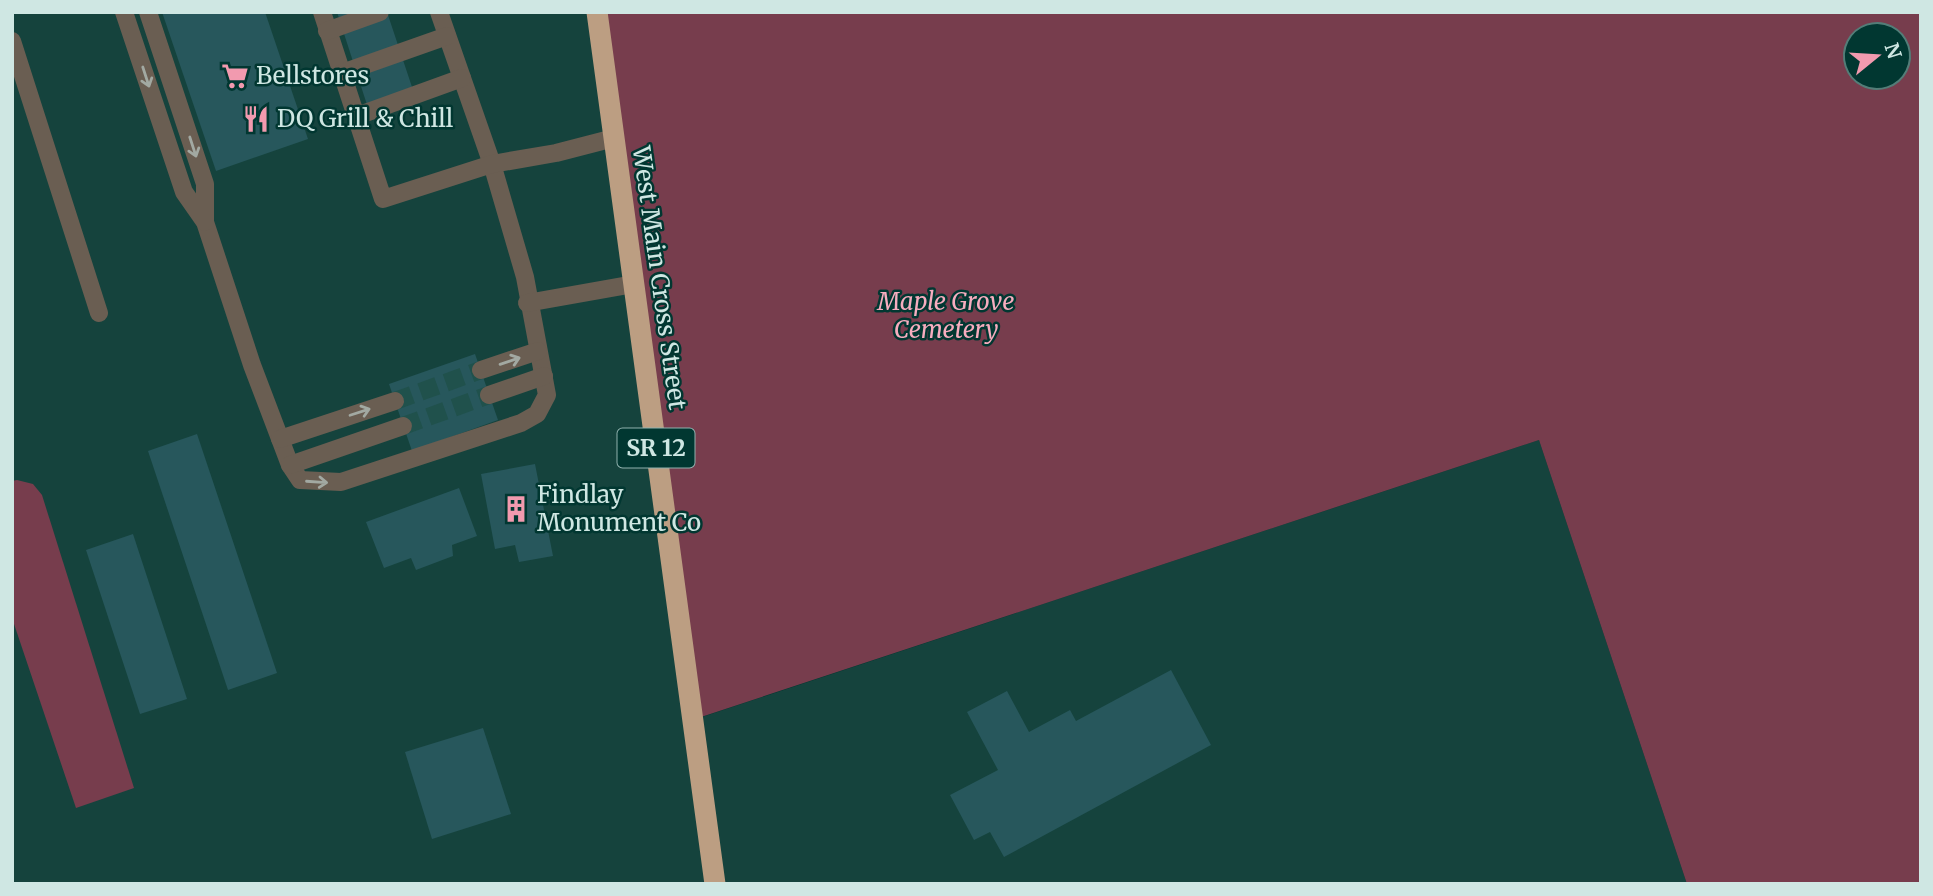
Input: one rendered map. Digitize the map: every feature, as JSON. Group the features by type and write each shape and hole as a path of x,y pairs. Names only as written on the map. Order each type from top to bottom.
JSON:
{"highway":[{"name":"West Main Cross Street","path":"597,12 715,884"}],"street":[{"path":"124,12 184,192 205,222"},
{"path":"149,12 205,184 205,222 252,365 290,465 300,480 341,482 520,423 537,414 547,395 527,303 525,277 492,164 439,12"},
{"path":"321,12 383,199 492,164 556,153 614,138"},
{"path":"327,31 380,12"},
{"path":"342,73 447,36"},
{"path":"12,41 99,313"},
{"path":"356,116 462,78"},
{"path":"527,303 634,284"},
{"path":"481,370 538,351"},
{"path":"489,395 544,376"},
{"path":"280,439 395,401"},
{"path":"290,465 404,426"}],"shaded area":[{"path":"12,12 597,12 693,720 1539,440 1687,884 12,884"}],"green space":[{"name":"Maple Grove Cemetery","path":"597,12 1921,12 1921,884 1687,884 1539,440 692,720"},
{"path":"12,481 33,484 42,495 134,788 76,808 12,618"}],"building":[{"name":"Bellstores","path":"162,12 265,12 308,139 216,171"},
{"path":"337,12 387,12 415,96 369,111"},
{"path":"475,354 498,420 412,451 389,384"},
{"path":"197,434 277,673 228,690 148,451"},
{"name":"Findlay Monument Co","path":"535,464 553,556 519,562 515,545 495,549 481,474"},
{"path":"459,488 477,536 452,545 453,556 416,570 411,558 384,568 366,522"},
{"path":"133,534 187,699 140,714 86,550"},
{"path":"1171,670 1211,745 1004,857 990,832 974,840 950,795 998,770 967,712 1007,691 1029,732 1070,710 1076,721"},
{"path":"483,728 511,814 432,839 405,752"}],"tunnel":[{"path":"395,401 481,370"},
{"path":"403,426 489,395"}],"place":[{"name":"Bellstores","path":"235,76"},
{"name":"DQ Grill & Chill","path":"256,119"},
{"name":"Findlay Monument Co","path":"516,509"}]}
